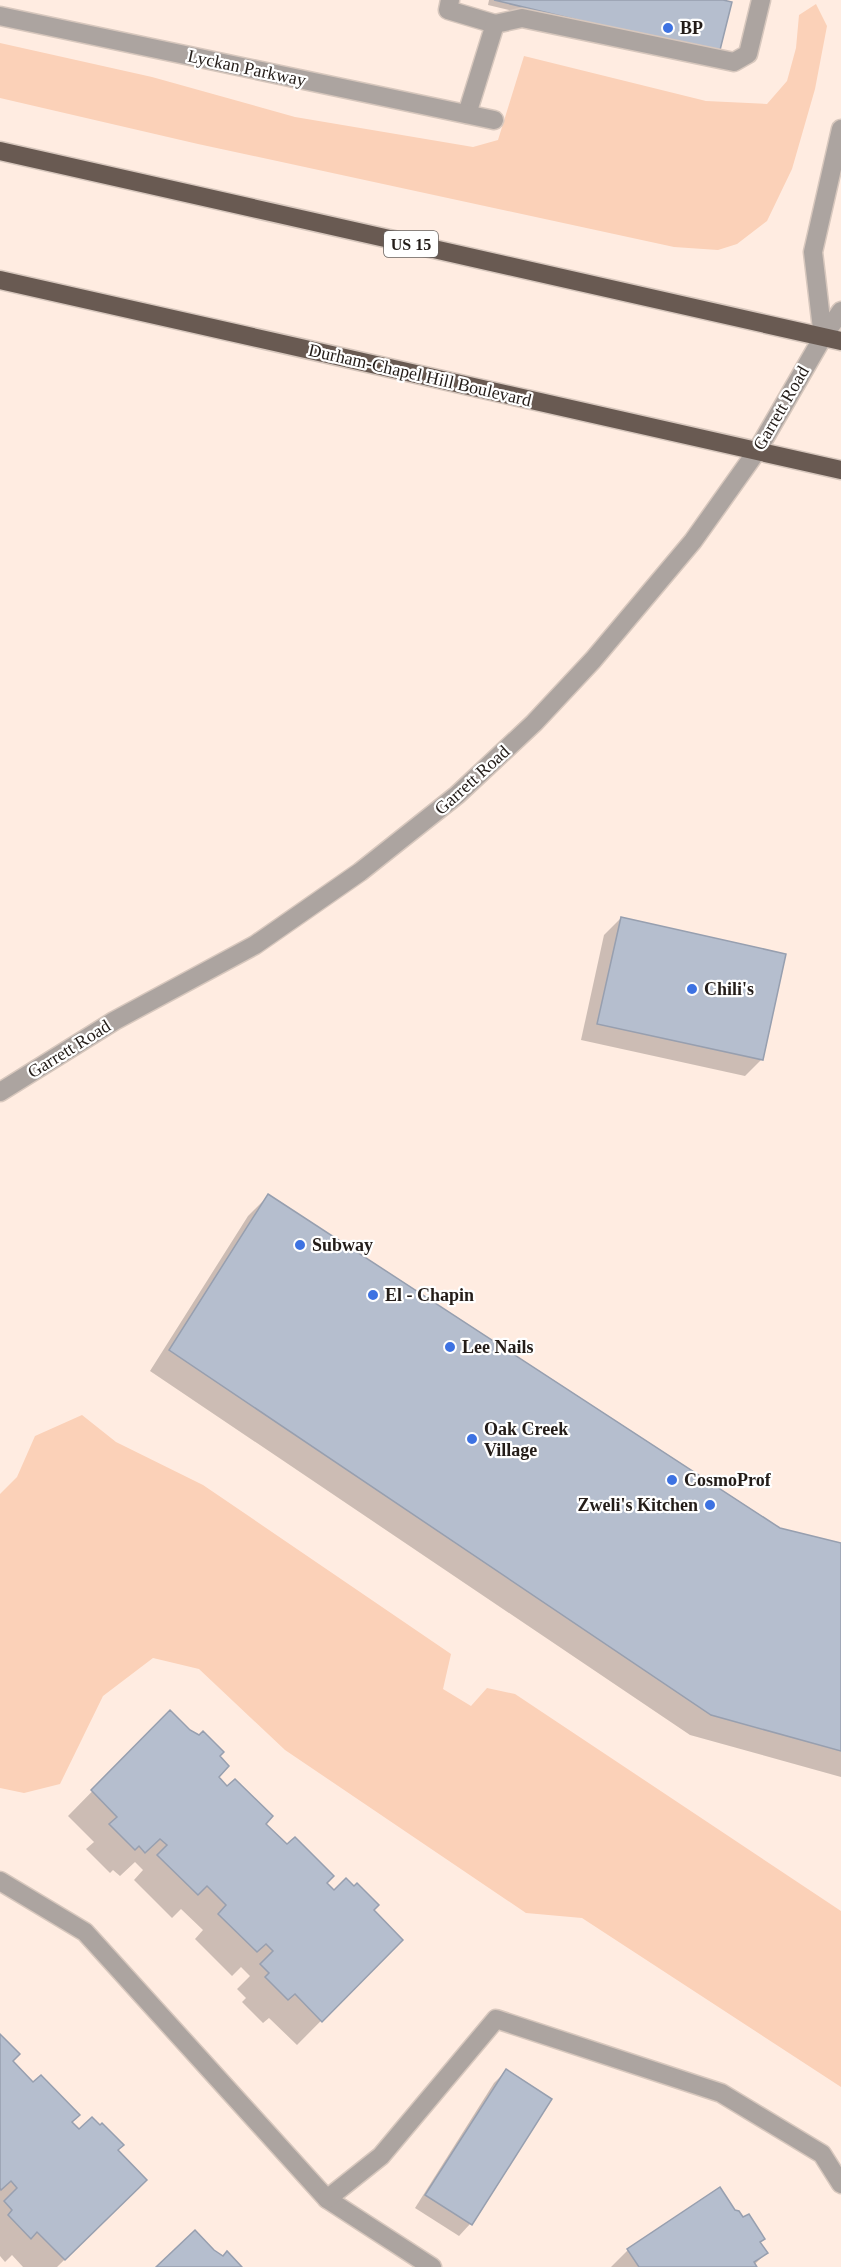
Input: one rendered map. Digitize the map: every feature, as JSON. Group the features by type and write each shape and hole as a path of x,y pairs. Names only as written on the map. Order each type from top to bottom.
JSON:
{"highway":[{"name":"US 15","path":"0,151 841,341"},
{"name":"Durham-Chapel Hill Boulevard","path":"0,280 841,470"}],"street":[{"path":"450,0 448,9 495,24 522,18 734,62 748,54 761,0"},
{"name":"Lyckan Parkway","path":"0,16 494,120"},
{"path":"467,114 495,24"},
{"path":"823,337 813,252 841,129"},
{"name":"Garrett Road","path":"0,1092 114,1020 255,945 360,872 457,795 534,723 593,660 693,541 757,451 841,310"},
{"path":"0,1881 85,1932 327,2199 432,2267"},
{"path":"327,2199 381,2156 496,2019 721,2093 822,2154 841,2184"}],"shaded area":[{"path":"816,4 827,26 815,89 792,169 767,221 737,244 718,250 674,247 198,144 0,98 0,43 152,77 295,117 473,147 498,140 524,56 706,101 767,104 787,81 796,48 799,15"},
{"path":"82,1415 116,1442 203,1485 451,1654 443,1689 471,1706 487,1688 515,1694 841,1911 841,2087 582,1918 526,1913 285,1750 199,1669 153,1658 103,1696 60,1784 24,1793 0,1788 0,1494 17,1477 35,1436"}],"building":[{"name":"BP","path":"494,0 723,0 732,2 719,54"},
{"name":"Chili's","path":"621,917 786,954 763,1060 597,1024"},
{"name":"Oak Creek Village","path":"268,1194 780,1528 841,1543 841,1751 711,1715 169,1350"},
{"path":"170,1710 190,1730 199,1735 203,1731 224,1752 220,1756 229,1766 219,1777 227,1786 235,1779 273,1816 266,1824 287,1844 295,1837 334,1876 327,1883 334,1890 346,1878 354,1886 357,1883 379,1905 374,1910 403,1940 322,2022 295,1994 288,2000 265,1977 269,1973 260,1964 273,1951 266,1944 257,1952 218,1914 226,1905 207,1886 198,1895 157,1855 167,1845 160,1839 145,1853 139,1846 135,1850 109,1824 117,1817 91,1790"},
{"path":"0,2034 20,2054 13,2061 33,2082 41,2075 80,2115 72,2122 79,2129 92,2117 100,2125 102,2123 124,2145 118,2150 147,2180 65,2260 37,2232 31,2239 8,2215 12,2210 4,2201 17,2188 11,2181 1,2190 0,2188"},
{"path":"506,2069 552,2099 472,2225 425,2195"},
{"path":"720,2187 735,2210 739,2211 743,2217 749,2214 765,2239 760,2242 768,2253 754,2262 757,2267 639,2267 627,2249"},
{"path":"195,2230 214,2250 223,2256 227,2251 242,2267 156,2267"}],"place":[{"name":"BP","path":"668,28"},
{"name":"Chili's","path":"692,989"},
{"name":"Subway","path":"300,1245"},
{"name":"El - Chapin","path":"373,1295"},
{"name":"Lee Nails","path":"450,1347"},
{"name":"Oak Creek Village","path":"472,1439"},
{"name":"CosmoProf","path":"672,1480"},
{"name":"Zweli's Kitchen","path":"710,1505"}]}
